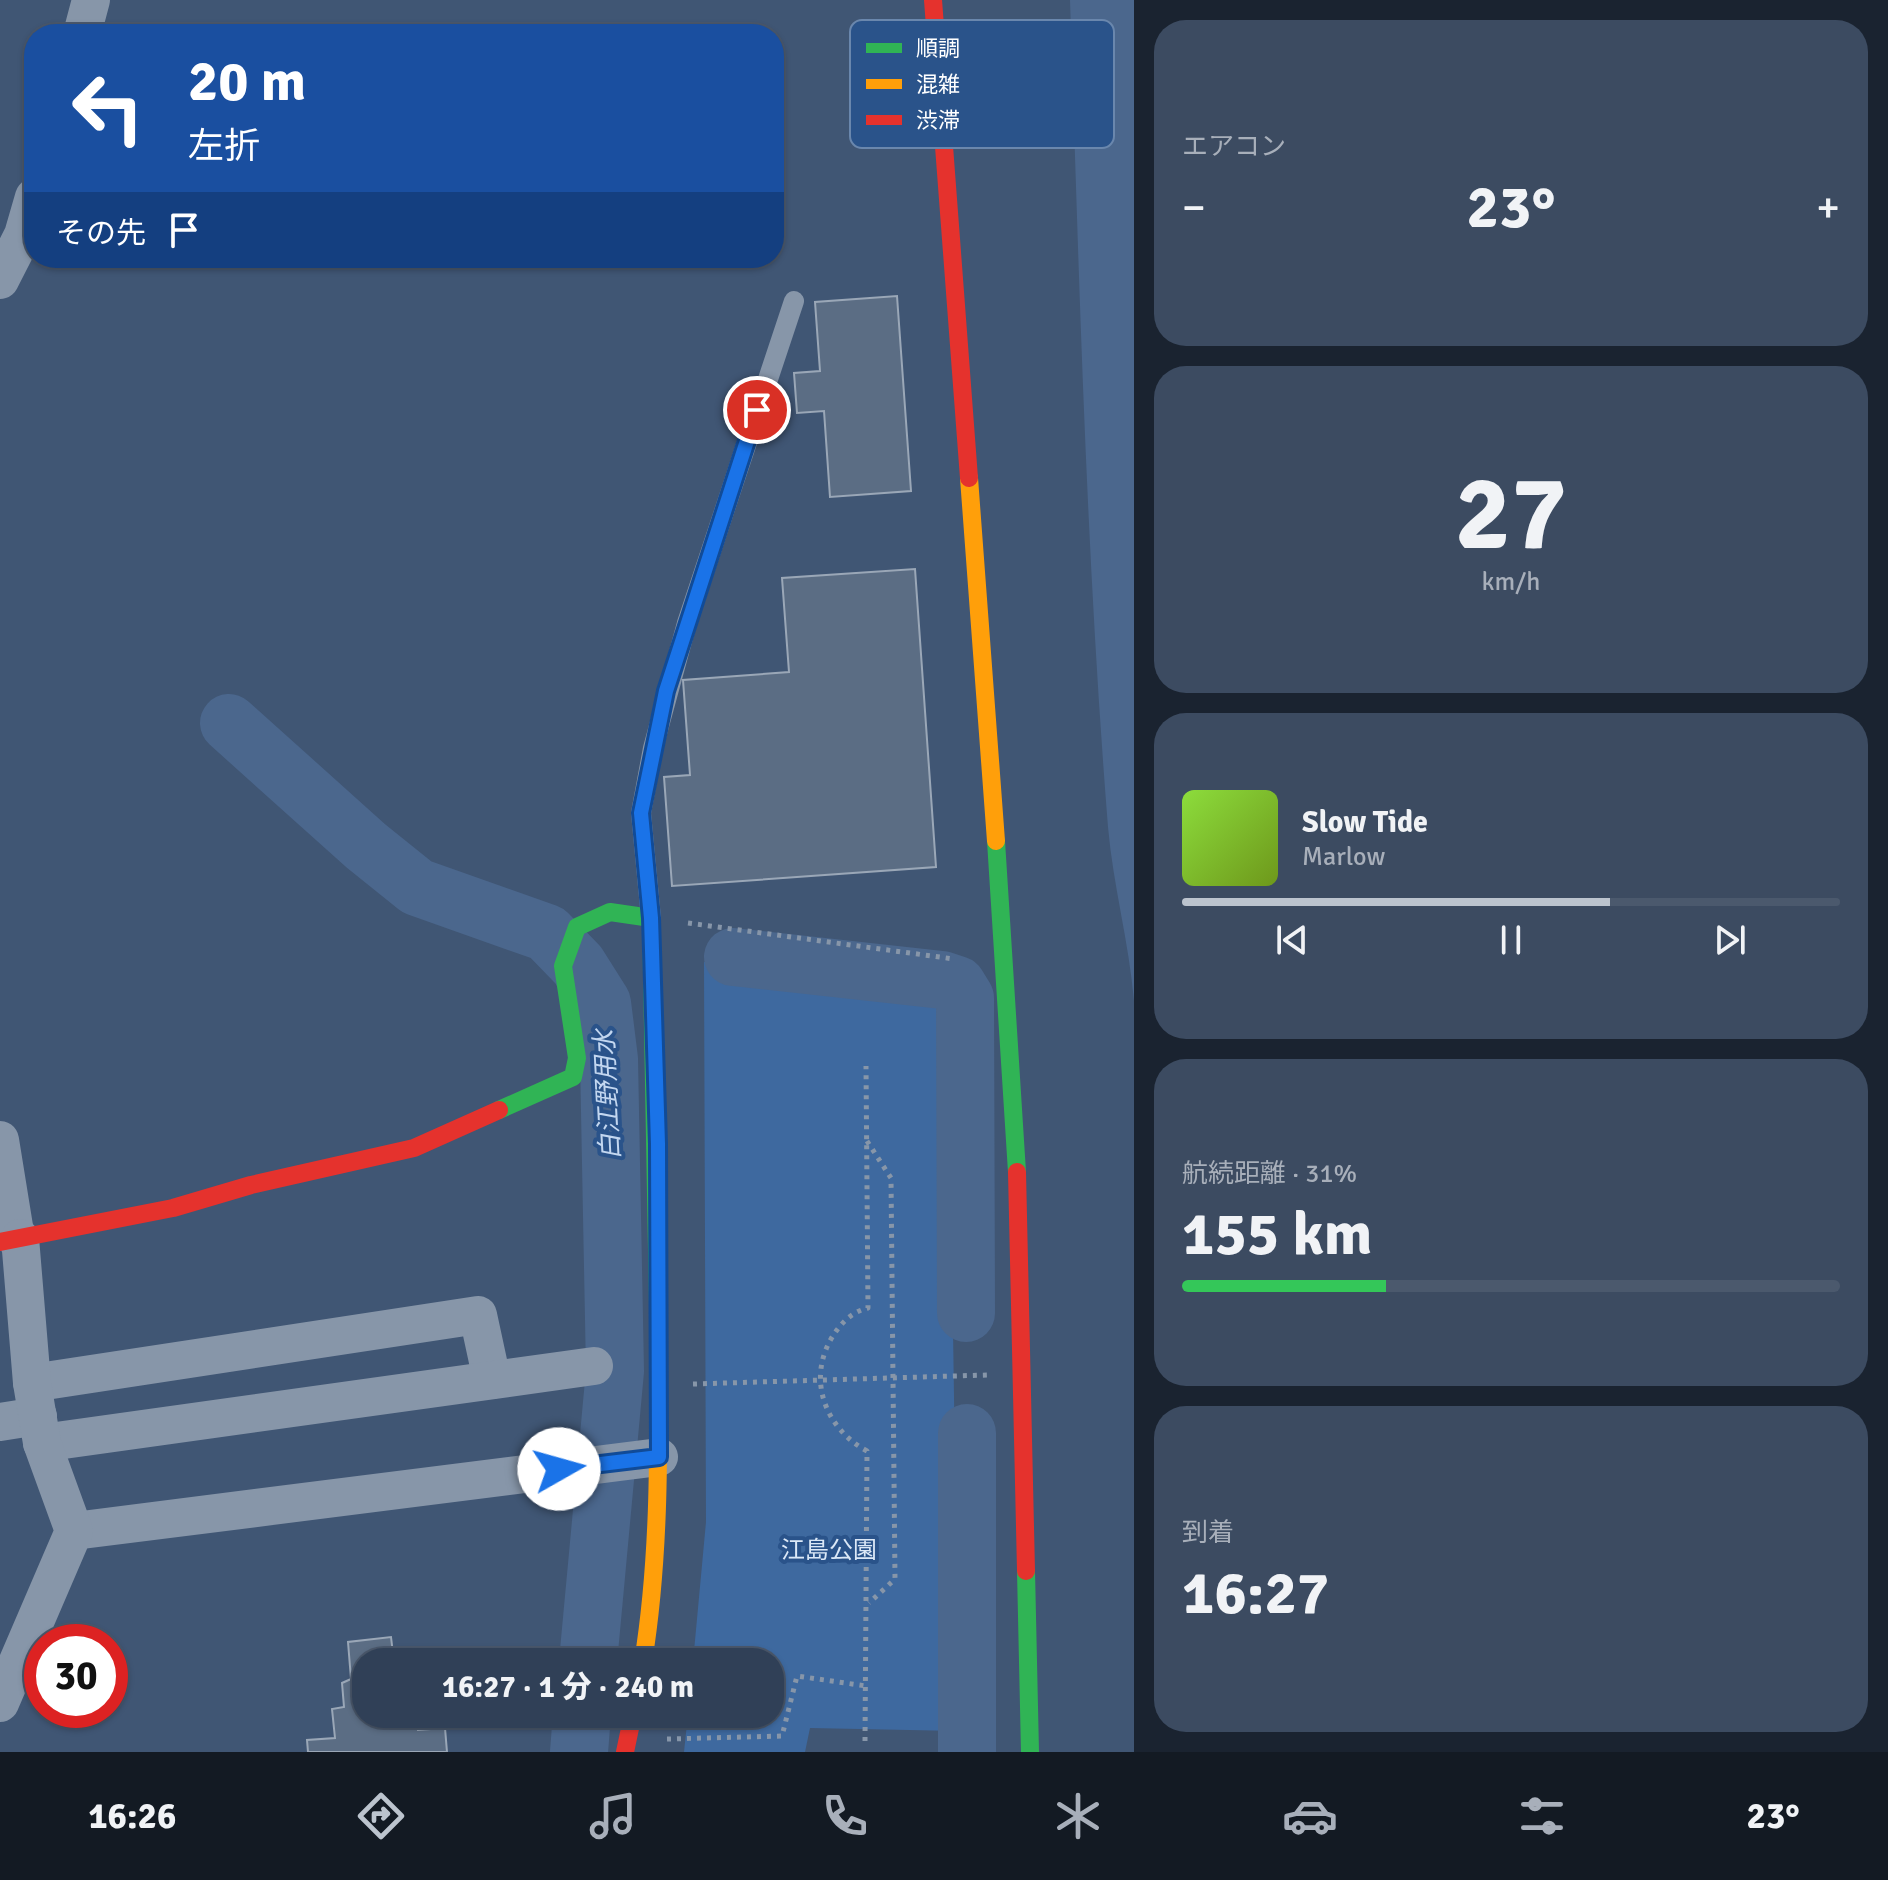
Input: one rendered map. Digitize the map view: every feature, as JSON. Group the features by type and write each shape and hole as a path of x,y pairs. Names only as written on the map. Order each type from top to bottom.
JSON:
{"street":[{"path":"85,24 91,0"},
{"path":"933,0 934,20"},
{"path":"944,148 1016,1114 1030,1752"},
{"path":"0,280 24,232"},
{"path":"12,1240 173,1208 251,1185 414,1148 573,1077 577,1058 563,966 577,927 610,912 651,918 658,1144 623,1461 649,1631 646,1648"},
{"path":"0,1140 37,1414 74,1531 0,1703"},
{"path":"0,1422 478,1315 492,1380"},
{"path":"37,1414 492,1380 594,1366"},
{"path":"74,1531 623,1461"},
{"path":"625,1752 630,1728"}],"lane":[{"path":"651,918 641,813 653,748 687,623 794,301"}],"path":[{"path":"651,918 954,959"},
{"path":"865,1741 869,1603 867,1451 840,1430 829,1414 819,1382 821,1363 833,1335 845,1320 868,1308 866,1066"},
{"path":"866,1140 891,1178 895,1579 869,1603"},
{"path":"692,1384 893,1380 1024,1373"},
{"path":"664,1739 782,1736 797,1676 866,1686"}],"green space":[{"name":"江島公園","path":"704,962 948,994 959,1731 810,1728 805,1752 684,1752 687,1728 784,1728 784,1648 694,1648 706,1522"}],"shaded area":[{"path":"1070,0 1134,0 1134,1001 1110,849 1100,724 1084,414 1075,148 1114,148 1114,20 1071,20"}],"building":[{"path":"897,296 911,491 830,497 824,411 797,413 794,373 820,371 815,302"},
{"path":"915,569 936,867 672,886 664,777 690,775 683,680 789,672 782,578"},
{"path":"391,1637 392,1648 352,1648 352,1728 445,1728 447,1752 308,1752 307,1740 335,1738 332,1709 344,1707 342,1683 351,1679 348,1642"}],"waterway":[{"name":"白江野用水","path":"229,723 366,846 417,887 547,933 578,965 602,1003 609,1059 615,1371 589,1648"},
{"path":"733,957 942,980 957,985 965,998 966,1313"},
{"path":"967,1433 967,1752"},
{"name":"白江野用水","path":"579,1752 581,1728"}],"traffic: fast":[{"path":"996,841 1017,1172"},
{"path":"499,1110 573,1077 577,1058 563,966 577,927 610,912 651,918 658,1305"},
{"path":"1026,1571 1030,1752"}],"traffic: slow":[{"path":"969,478 996,841"},
{"path":"645,1648 656,1529 658,1305"}],"traffic: jam":[{"path":"933,0 935,20"},
{"path":"944,148 969,478"},
{"path":"0,1242 173,1208 251,1185 414,1148 499,1110"},
{"path":"1017,1172 1026,1571"},
{"path":"625,1752 630,1728"}],"route":[{"path":"559,1469 659,1457 658,1144 651,918 641,813 666,691 757,410"}]}
